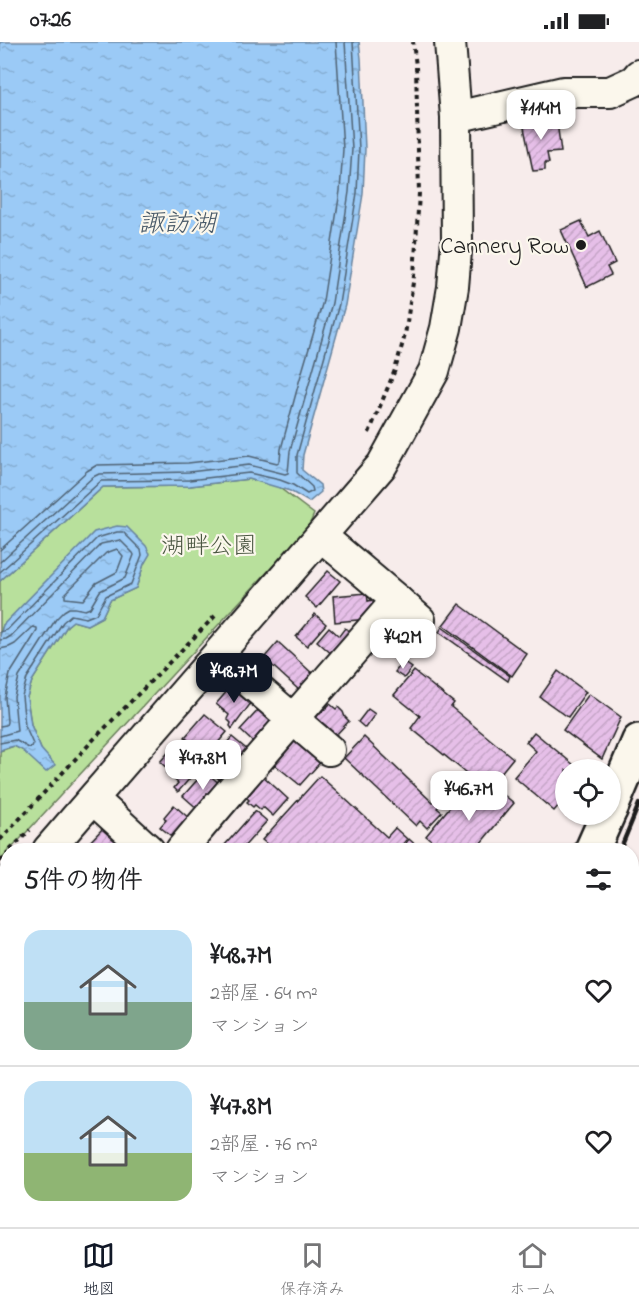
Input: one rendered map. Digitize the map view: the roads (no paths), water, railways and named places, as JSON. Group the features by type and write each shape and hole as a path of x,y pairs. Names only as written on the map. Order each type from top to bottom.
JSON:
{"highway":[{"path":"621,784 639,741"},
{"path":"595,843 603,825"}],"street":[{"path":"54,843 382,465 434,371 446,328 453,287 457,240 456,117 450,42"},
{"path":"456,117 563,92 610,92 634,81 639,75"},
{"path":"321,536 420,620"},
{"path":"187,843 397,600"},
{"path":"218,655 329,750"},
{"path":"93,799 141,843"}],"water":[{"name":"諏訪湖","path":"0,42 359,42 365,149 363,194 345,305 303,455 302,470 320,485 321,492 309,502 290,491 249,479 190,486 103,487 0,581"},
{"path":"117,526 127,527 146,546 150,554 136,588 110,600 102,617 87,625 73,621 67,626 32,681 27,697 31,725 41,749 55,765 46,772 22,750 14,746 0,751 0,636 3,625 94,532"}],"railway":[{"path":"623,843 639,804"}],"place":[{"name":"Cannery Row","path":"581,245"}],"park label":[{"name":"湖畔公園","path":"209,545"}]}
